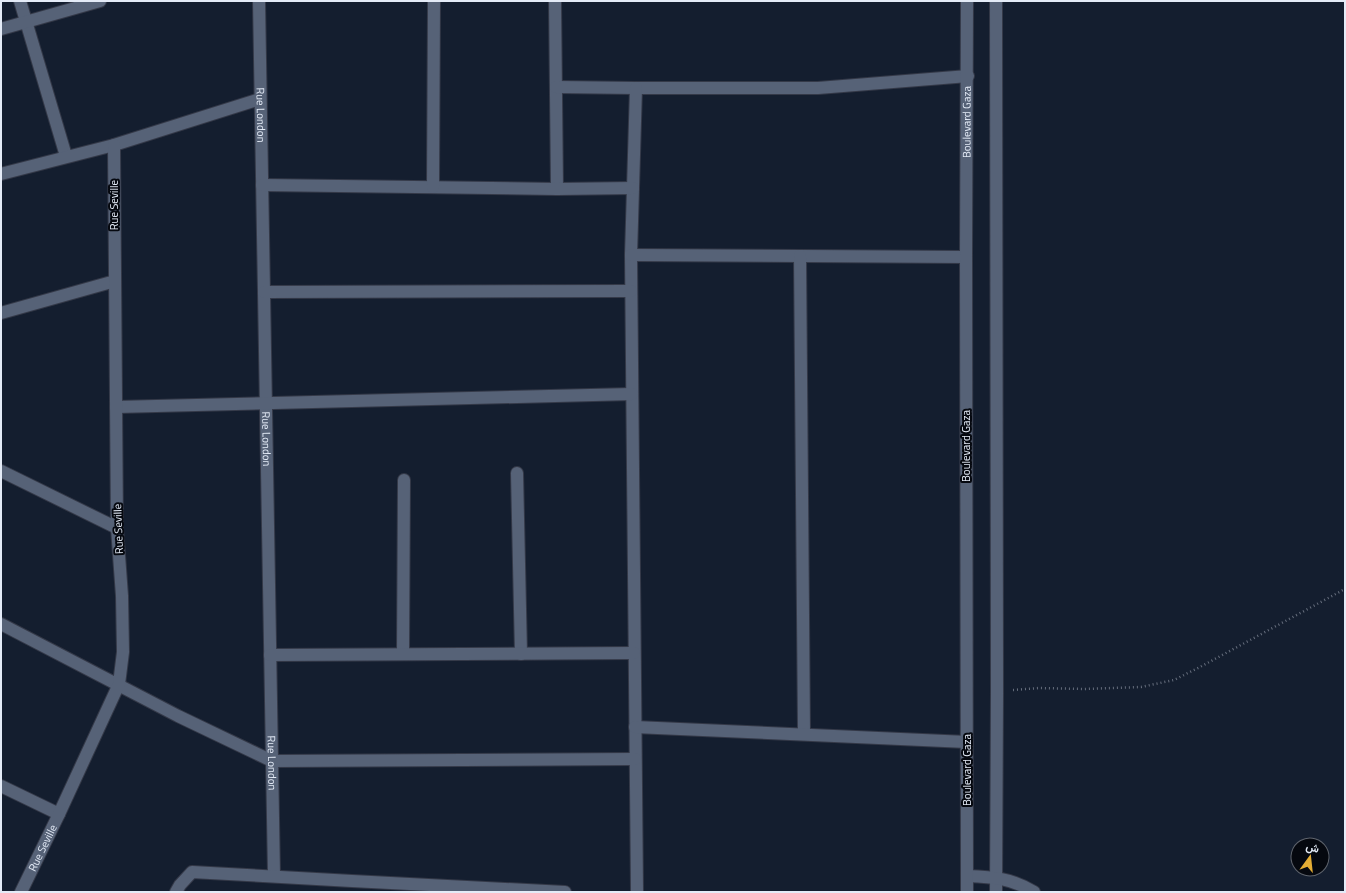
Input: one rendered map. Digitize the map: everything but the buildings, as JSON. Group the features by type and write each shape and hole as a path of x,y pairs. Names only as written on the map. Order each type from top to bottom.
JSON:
{"street":[{"path":"20,1 66,156"},
{"path":"1,29 100,1"},
{"name":"Rue London","path":"258,1 274,876"},
{"path":"433,187 434,1"},
{"path":"555,1 558,189"},
{"name":"Boulevard Gaza","path":"967,1 967,892"},
{"path":"996,1 996,892"},
{"path":"556,87 818,88 968,76"},
{"path":"636,88 631,291 637,892"},
{"path":"1,174 66,156 114,145 260,99"},
{"name":"Rue Seville","path":"21,892 119,684 123,652 122,596 117,528 114,145"},
{"path":"262,185 558,189 633,188"},
{"path":"631,255 966,257"},
{"path":"800,256 804,734"},
{"path":"1,313 115,281"},
{"path":"264,292 631,291"},
{"path":"116,407 632,394"},
{"path":"1,471 117,528"},
{"path":"517,473 521,654"},
{"path":"403,654 404,480"},
{"path":"1,624 178,716 272,761 635,759"},
{"path":"270,655 634,653"},
{"path":"635,727 967,742"},
{"path":"1,786 59,814"},
{"path":"176,892 180,885 192,872 274,876 351,887 565,892"},
{"path":"967,876 996,877 1012,881 1034,892"}],"path":[{"path":"997,693 1024,688 1084,689 1141,687 1174,680 1345,589"}]}
